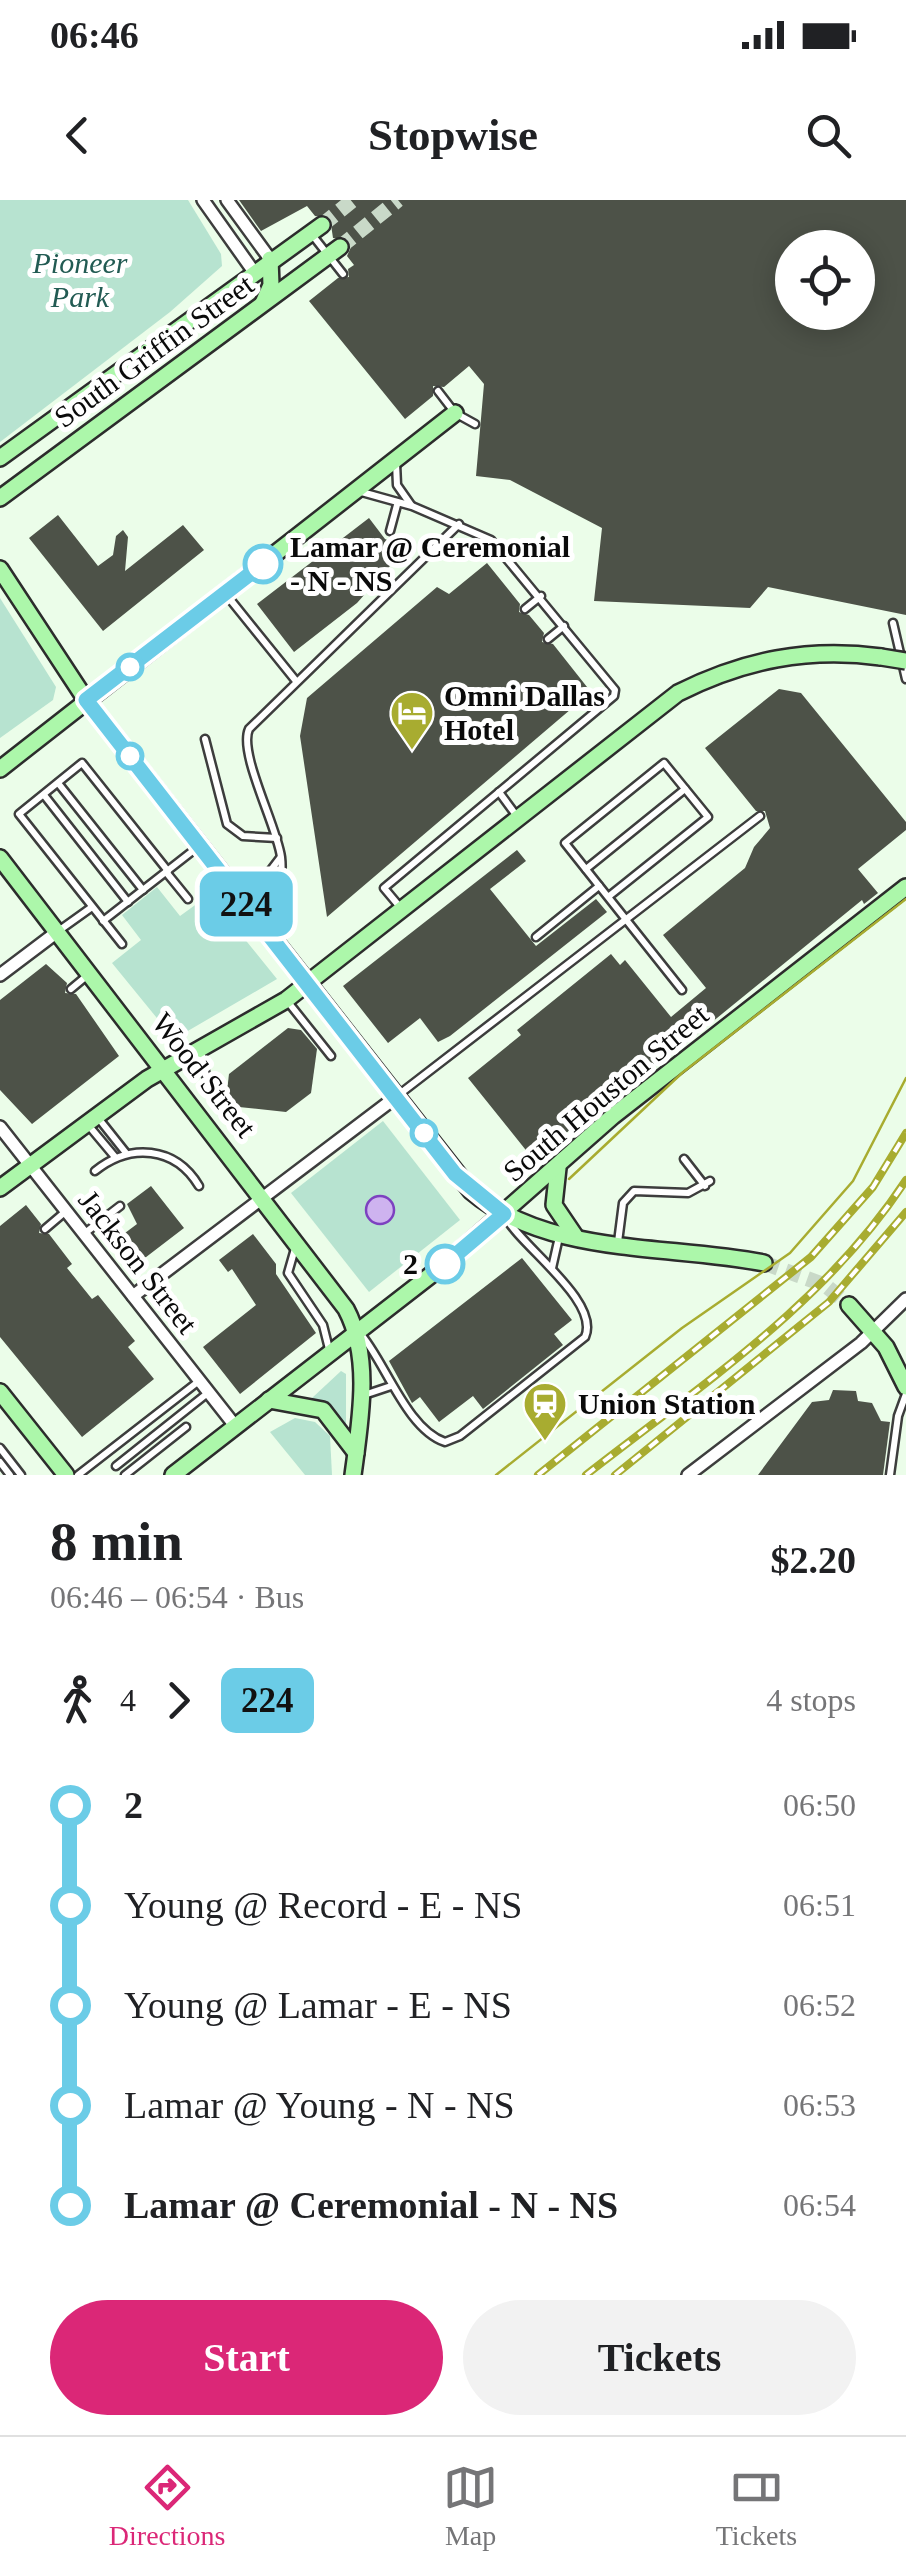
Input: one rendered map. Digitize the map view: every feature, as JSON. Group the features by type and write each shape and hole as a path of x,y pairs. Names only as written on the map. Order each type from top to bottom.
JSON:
{"main road":[{"name":"South Griffin Street","path":"0,458 316,229"},
{"name":"South Griffin Street","path":"0,498 334,251"},
{"path":"262,306 271,286 270,259"},
{"path":"170,333 191,359"},
{"path":"0,768 455,413"},
{"path":"0,569 86,700 455,1174 504,1214 568,1236 764,1263"},
{"path":"0,1188 90,1118 165,1069 286,1000 678,693 716,675 781,656 849,653 906,661"},
{"name":"Wood Street","path":"0,858 264,1198 358,1330"},
{"name":"South Houston Street","path":"173,1475 504,1214 613,1116 906,886"},
{"path":"558,1168 554,1206 568,1236"},
{"path":"849,1305 874,1332 906,1391"},
{"path":"353,1475 362,1396 358,1330"},
{"path":"0,1392 62,1473"},
{"path":"269,1400 322,1410 335,1420 356,1452"}],"street":[{"path":"203,200 254,272"},
{"path":"228,200 270,259"},
{"path":"2,971 58,932"},
{"path":"133,1296 396,1097"},
{"name":"Jackson Street","path":"0,1127 236,1426"},
{"path":"688,1475 874,1332 906,1299"}],"lane":[{"path":"316,229 334,251 343,274"},
{"path":"438,392 455,413 475,424"},
{"path":"396,460 397,486 412,506"},
{"path":"357,491 458,524 505,552 615,690 614,696 384,888 400,907"},
{"path":"390,531 397,505"},
{"path":"266,930 279,893 281,857 245,739 296,682 458,524"},
{"path":"225,593 296,682"},
{"path":"525,610 540,596"},
{"path":"892,622 906,679"},
{"path":"548,639 564,626"},
{"path":"206,739 227,824 243,836 276,838"},
{"path":"122,944 18,814 82,763 188,899"},
{"path":"608,897 708,817 664,763 565,843 682,990"},
{"path":"58,783 142,890"},
{"path":"586,869 685,789"},
{"path":"498,792 517,816"},
{"path":"44,795 128,902"},
{"path":"396,1097 760,816"},
{"path":"103,921 199,846"},
{"path":"234,889 266,876 281,857"},
{"path":"536,936 599,886"},
{"path":"58,932 92,907"},
{"path":"72,989 90,974"},
{"path":"286,1000 331,1056"},
{"path":"200,1048 206,1076 243,1123"},
{"path":"90,1118 126,1153"},
{"path":"90,1118 115,1158"},
{"path":"95,1171 126,1153 165,1155 185,1168 198,1186"},
{"path":"618,1243 623,1203 634,1190 688,1193 707,1184 684,1159"},
{"path":"84,1234 120,1206"},
{"path":"45,1229 66,1212"},
{"path":"358,1330 373,1347 391,1386 434,1436 445,1442 460,1436 588,1332 586,1314 535,1248 515,1236 504,1214"},
{"path":"552,1270 568,1236"},
{"path":"297,1244 288,1274 323,1325 330,1351"},
{"path":"78,1475 200,1380"},
{"path":"362,1396 391,1386"},
{"path":"890,1475 898,1416 906,1391"},
{"path":"116,1466 209,1392"},
{"path":"124,1475 186,1427"},
{"path":"0,1448 21,1475"},
{"path":"0,1462 10,1475"}],"green space":[{"name":"Pioneer Park","path":"0,200 188,200 221,254 222,266 170,312 0,442"},
{"path":"0,598 56,687 53,700 0,738"},
{"path":"157,887 180,916 209,895 277,979 174,1039 112,963 141,940 122,915"},
{"path":"383,1121 460,1220 369,1292 291,1193"},
{"path":"341,1371 346,1374 346,1424 312,1398"},
{"path":"295,1418 315,1422 330,1436 332,1475 305,1475 270,1432"}],"shaded area":[{"path":"380,1196 390,1200 394,1210 390,1220 380,1224 370,1220 366,1210 370,1200"}],"building":[{"path":"239,200 906,200 906,615 768,587 750,608 594,601 602,528 510,480 476,476 484,384 469,366 444,387 433,386 433,396 405,419 309,301 338,278 349,277 348,269 354,265 347,256 351,247 348,240 333,238 330,218 315,216 307,206 261,231"},
{"path":"58,515 98,566 113,555 116,536 123,530 128,537 125,571 183,525 204,550 103,631 29,538"},
{"path":"369,518 385,539 406,548 357,603 294,652 257,604"},
{"name":"Omni Dallas Hotel","path":"487,563 520,604 519,612 529,615 544,633 542,642 553,644 591,692 327,917 300,736 307,698 437,587 449,594"},
{"path":"779,689 801,693 906,822 906,830 858,869 878,893 864,904 862,900 674,1053 672,1050 533,1159 468,1078 521,1035 517,1030 611,954 620,965 625,960 671,1017 706,988 663,935 745,868 754,847 770,828 765,811 756,811 705,748"},
{"path":"517,850 526,861 490,889 536,946 596,899 607,912 450,1036 438,1042 420,1018 388,1043 343,986"},
{"path":"46,964 67,983 65,993 76,994 119,1056 32,1124 0,1090 0,1000"},
{"path":"288,1028 301,1030 317,1049 311,1093 286,1112 239,1107 227,1091 229,1074"},
{"path":"151,1186 184,1228 137,1264 117,1239 137,1224 127,1204"},
{"path":"26,1205 41,1224 39,1233 49,1234 72,1264 67,1268 92,1299 98,1295 135,1341 128,1347 154,1379 82,1437 0,1337 0,1226"},
{"path":"253,1234 276,1264 276,1274 316,1333 240,1394 203,1347 256,1305 232,1269 228,1272 219,1260"},
{"path":"522,1258 572,1320 554,1334 563,1345 483,1409 473,1396 439,1422 420,1397 412,1403 389,1361"},
{"path":"833,1390 856,1391 858,1401 872,1403 881,1421 890,1422 883,1475 758,1475 812,1402 829,1400"}],"tunnel":[{"path":"322,225 353,200"},
{"path":"340,247 398,200"},
{"path":"764,1263 825,1285 849,1305"}],"tram line":[{"path":"569,1179 682,1073 906,899"},
{"path":"496,1475 682,1328 790,1253 853,1181 906,1078"}],"railway":[{"path":"538,1475 811,1257 873,1187 906,1133"},
{"path":"586,1475 716,1375 799,1304 874,1225 906,1180"},
{"path":"615,1475 829,1302 906,1212"}],"bus line":[{"name":"224","path":"263,564 86,700 455,1174 483,1201 504,1214 445,1264"}],"place":[{"name":"Lamar @ Ceremonial - N - NS","path":"263,564"},
{"name":"Omni Dallas Hotel","path":"412,751"},
{"name":"2","path":"445,1264"},
{"name":"Union Station","path":"545,1442"}]}
